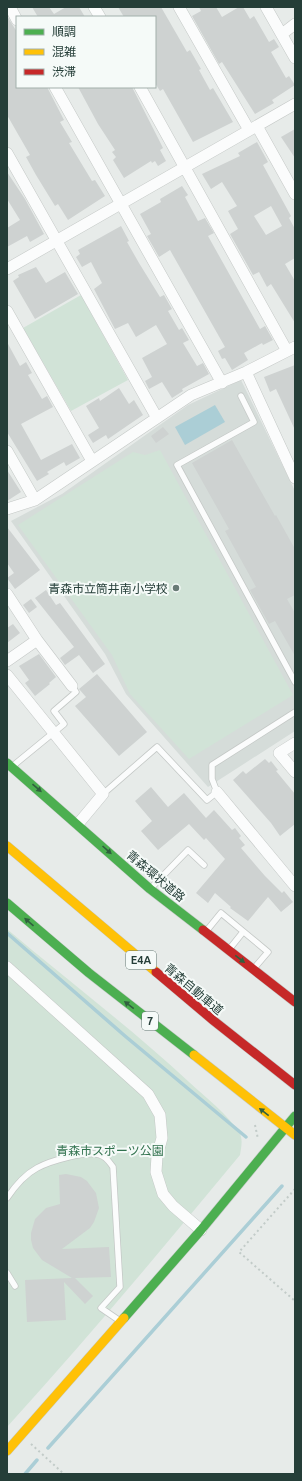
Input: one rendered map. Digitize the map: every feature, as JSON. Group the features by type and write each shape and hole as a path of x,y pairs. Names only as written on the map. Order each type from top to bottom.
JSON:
{"main road":[{"name":"青森環状道路","path":"9,765 78,824 150,889 295,1002"},
{"name":"青森自動車道","path":"7,846 208,1016 295,1085"},
{"name":"7","path":"7,903 89,973 295,1135"},
{"path":"7,1451 201,1230 286,1129 295,1116"}],"street":[{"path":"10,7 16,18"},
{"path":"94,7 99,16"},
{"path":"179,7 295,194"},
{"path":"266,7 295,58"},
{"path":"282,34 295,24"},
{"path":"56,88 222,383"},
{"path":"7,510 34,500 191,395 246,372 291,349 141,88"},
{"path":"7,269 295,104"},
{"path":"7,153 157,418"},
{"path":"7,311 92,462"},
{"path":"246,372 295,478"},
{"path":"7,451 34,500"},
{"path":"7,594 37,640 72,686"},
{"path":"7,662 37,640"},
{"path":"7,676 103,794 78,824"},
{"path":"295,743 279,753 295,772"},
{"path":"217,792 295,886"},
{"path":"7,967 148,1094 160,1115 162,1138 157,1156 156,1172 163,1194 173,1206 201,1230"}],"lane":[{"path":"241,396 254,422 177,465 295,682"},
{"path":"9,765 54,734 64,724 54,711 76,692 72,686"},
{"path":"103,794 157,747 207,800 217,792 212,779 212,765 295,712"},
{"path":"150,889 188,850 204,865"},
{"path":"205,932 221,913 268,952 253,970"},
{"path":"228,950 243,932"},
{"path":"7,1198 19,1182 37,1168 58,1160 88,1154 99,1154 107,1158 113,1167 120,1287 101,1308 120,1321"},
{"path":"7,1273 15,1286"}],"path":[{"path":"295,1189 239,1252 295,1301"},
{"path":"21,1436 64,1474"}],"shaded area":[{"name":"青森市立筒井南小学校","path":"241,380 295,491 295,731 208,787 126,694 105,654 11,521 62,494 188,405"}],"green space":[{"path":"81,295 128,380 71,411 23,328"},
{"path":"160,450 293,695 189,759 130,694 112,655 18,525 133,452 145,455"},
{"name":"青森市スポーツ公園","path":"7,929 145,1042 209,1100 235,1127 241,1136 242,1142 240,1155 125,1292 7,1427"}],"water":[{"path":"215,405 225,422 185,445 175,427"}],"building":[{"path":"32,7 49,7 54,14 66,7 79,7 84,16 37,16"},
{"path":"118,7 161,7 187,52 190,50 201,69 199,70 210,90 213,88 233,122 193,142 163,89 160,91 156,85 156,16 123,16"},
{"path":"199,7 216,7 222,17 239,7 243,7 250,19 254,16 269,42 274,39 279,47 271,52 286,78 289,76 295,85 272,100 274,103 255,114 222,62 219,64 192,16 201,11"},
{"path":"7,16 16,30 16,88 48,88 64,120 60,122 72,142 69,143 92,181 95,180 105,196 68,220 58,204 55,206 36,175 26,157 30,155 7,115"},
{"path":"79,88 133,88 163,148 160,150 166,161 158,166 155,161 152,163 151,161 124,178 113,160 116,157 112,152 115,150 98,124"},
{"path":"295,129 295,158 281,137"},
{"path":"257,142 268,162 263,165 291,216 289,218 295,229 295,258 285,264 295,281 295,323 271,284 267,287 259,272 253,275 230,234 238,229 228,211 237,206 222,182 211,189 202,174 240,156 238,153","holes":["271,206 282,226 266,235 254,216"]},
{"path":"7,172 25,199 44,234 30,242 27,236 7,247 7,228 20,220 7,199"},
{"path":"182,186 188,195 185,197 198,221 205,218 214,233 208,236 260,329 265,326 273,340 263,345 262,343 244,353 248,360 232,370 225,358 222,359 218,351 225,347 170,250 159,257 147,236 151,234 140,214 161,202 160,199"},
{"path":"121,226 129,241 127,242 139,263 160,297 164,295 172,309 168,311 179,330 182,328 189,340 183,343 197,366 203,363 209,374 182,389 183,391 172,398 162,382 149,389 145,381 152,377 142,358 167,344 156,325 136,337 128,323 115,329 94,289 102,283 91,262 82,267 76,257 80,254 78,250"},
{"path":"36,267 46,283 65,272 78,294 35,319 13,281 19,277 18,275"},
{"path":"7,342 20,366 26,362 32,373 28,375 42,399 47,396 53,407 21,424 41,460 72,444 80,458 66,466 64,462 47,472 49,474 37,481 7,432"},
{"path":"295,365 295,430 276,389 270,392 264,377"},
{"path":"119,388 129,404 134,400 143,415 108,439 106,435 93,443 88,435 99,428 86,406 99,398 100,401"},
{"path":"163,427 169,434 156,443 151,436"},
{"path":"232,440 295,549 295,595 287,599 295,613 295,656 275,621 269,624 250,590 256,587 225,531 229,529 192,463"},
{"path":"7,470 21,492 7,501"},
{"path":"7,527 40,570 15,589 7,578 14,573 7,563"},
{"path":"46,590 56,605 60,603 105,664 93,673 79,655 65,665 60,658 74,647 35,598"},
{"path":"31,599 37,607 29,613 23,605"},
{"path":"13,624 20,633 7,643 7,628"},
{"path":"39,654 56,677 35,696 25,683 29,680 19,666"},
{"path":"97,674 147,732 119,756 75,706 86,697 79,689"},
{"path":"265,759 269,763 271,761 278,770 276,771 295,794 295,824 280,836 271,823 233,780 243,771 246,774"},
{"path":"151,787 168,807 184,793 206,818 214,810 232,830 235,828 241,836 239,838 245,845 241,848 265,876 282,893 284,891 293,902 281,912 268,897 248,921 230,908 231,907 215,893 208,903 196,893 225,859 206,838 204,840 189,824 158,850 141,831 152,821 135,801"},
{"path":"66,1174 81,1177 87,1181 96,1193 99,1208 90,1228 62,1249 109,1247 111,1277 75,1278 93,1296 85,1304 64,1282 66,1320 27,1322 25,1280 72,1278 42,1260 33,1248 31,1240 31,1233 35,1219 46,1208 60,1204 59,1175"}],"waterway":[{"path":"7,933 125,1036 246,1137"},
{"path":"48,1448 282,1186"},
{"path":"25,1474 37,1460"}],"traffic: fast":[{"path":"7,763 150,889 203,930"},
{"path":"7,903 89,973 194,1055"},
{"path":"124,1318 201,1230 295,1116"}],"traffic: slow":[{"path":"7,846 156,972"},
{"path":"194,1055 295,1135"},
{"path":"7,1451 124,1318"}],"traffic: jam":[{"path":"203,930 295,1002"},
{"path":"156,972 214,1021 295,1085"}],"place":[{"name":"青森市立筒井南小学校","path":"176,588"}]}
